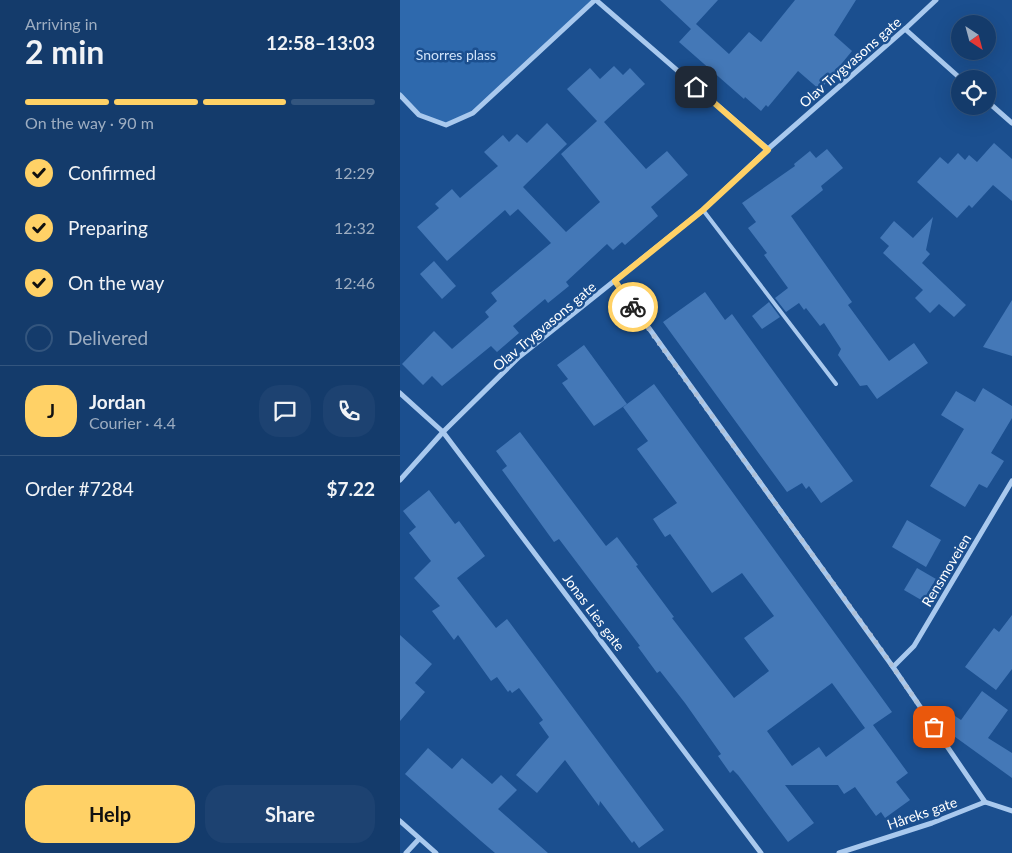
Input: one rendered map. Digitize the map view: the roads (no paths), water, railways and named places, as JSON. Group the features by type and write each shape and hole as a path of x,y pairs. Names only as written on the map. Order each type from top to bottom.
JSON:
{"street":[{"path":"400,95 419,115 446,125 473,113 595,0 768,150"},
{"name":"Olav Trygvasons gate","path":"400,480 443,432 519,357 703,210 936,0"},
{"path":"905,29 951,70"},
{"path":"996,109 1012,123"},
{"path":"615,281 893,667 985,802 1012,811"},
{"name":"Jonas Lies gate","path":"400,393 443,432 761,853"},
{"name":"Rensmoveien","path":"893,667 914,646 1012,481"},
{"name":"Håreks gate","path":"839,853 932,823 985,802"},
{"path":"400,821 436,853"},
{"path":"406,853 419,839"}],"lane":[{"path":"703,210 836,384"}],"park label":[{"name":"Snorres plass","path":"456,54"}]}
